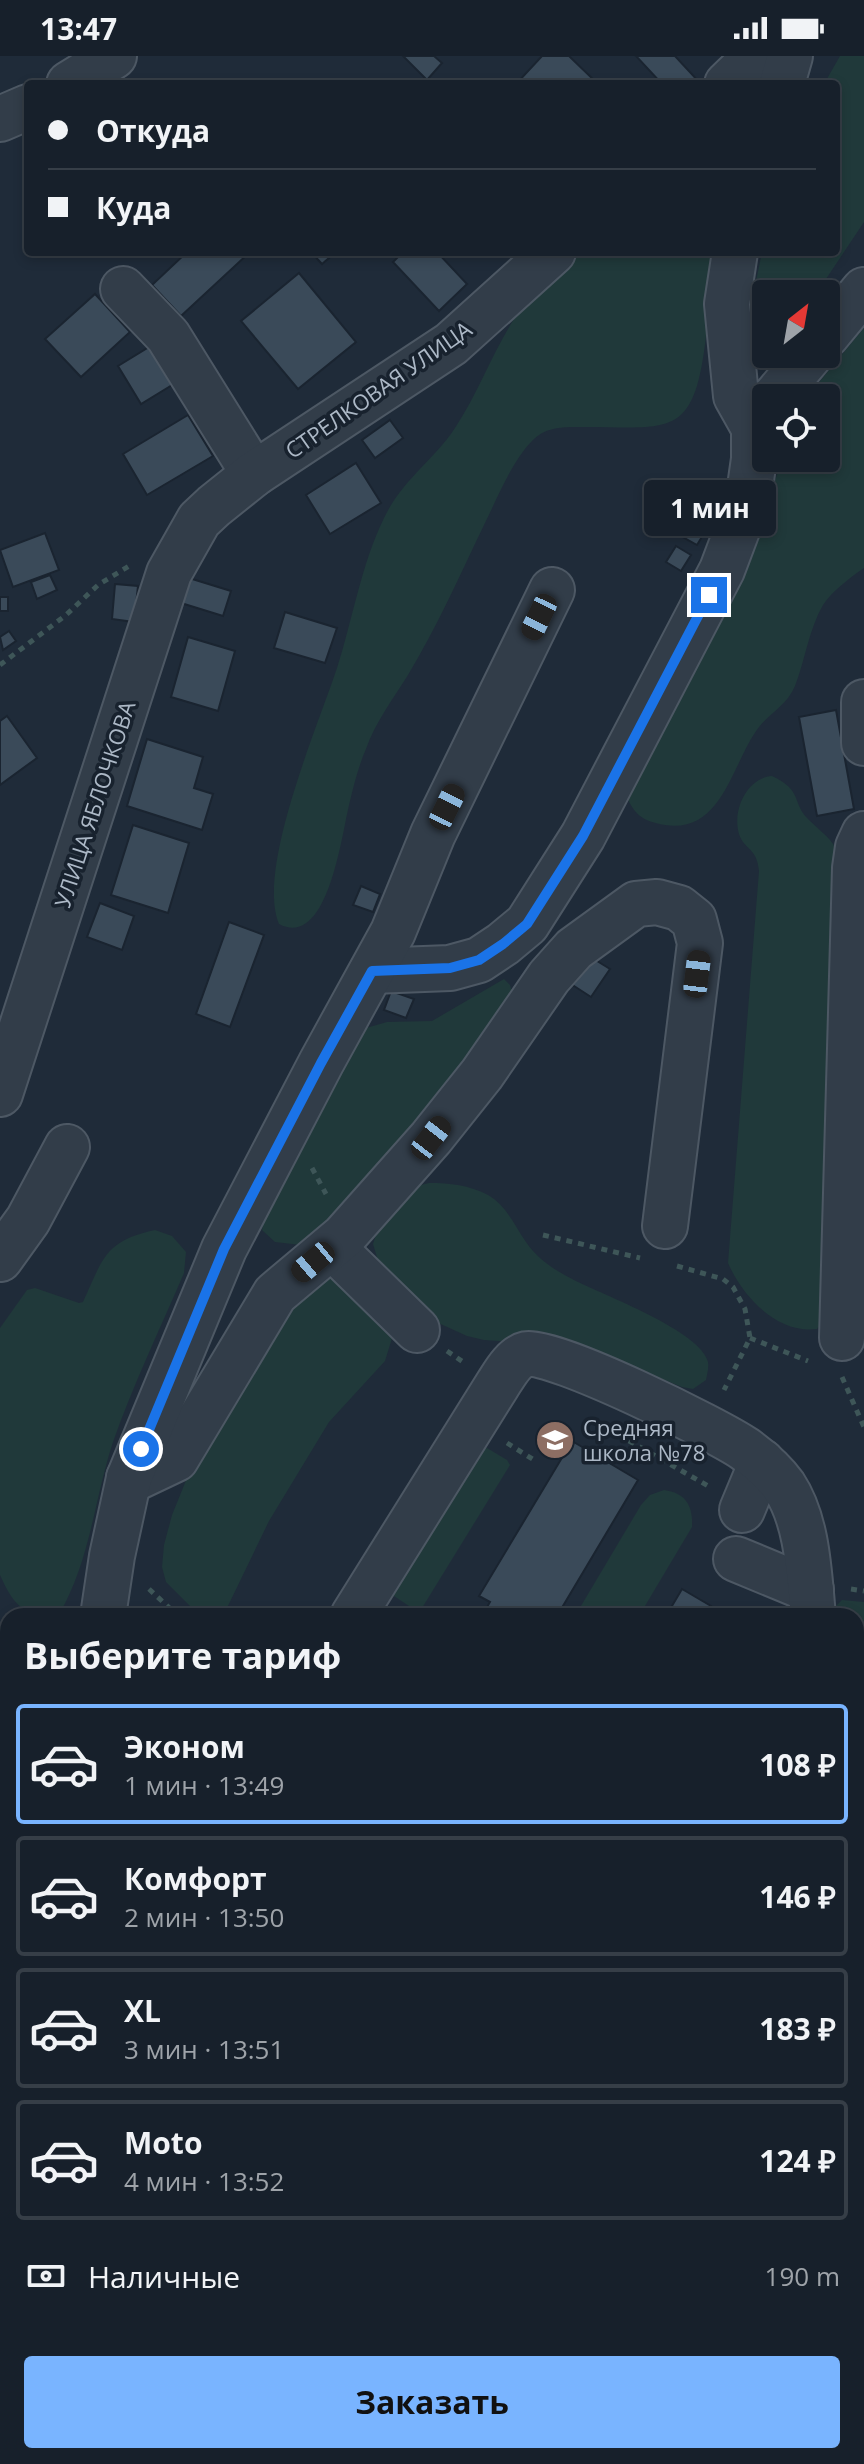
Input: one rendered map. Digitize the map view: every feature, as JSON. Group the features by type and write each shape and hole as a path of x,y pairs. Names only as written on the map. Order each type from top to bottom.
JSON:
{"street":[{"path":"75,80 114,56"},
{"path":"731,80 756,56"},
{"path":"783,80 790,56"},
{"path":"0,119 24,109"},
{"name":"СТРЕЛКОВАЯ УЛИЦА","path":"199,520 254,474 451,344 549,256"},
{"path":"734,256 727,304 736,396 752,405"},
{"path":"123,289 168,336 254,474"},
{"path":"840,319 864,290"},
{"path":"787,384 800,368"},
{"path":"372,971 450,968 479,960 527,924 583,836 722,570 748,501 754,472"},
{"name":"УЛИЦА ЯБЛОЧКОВА","path":"0,1094 169,573 199,520"},
{"path":"104,1608 129,1478 224,1249 393,932 433,834 552,590"},
{"path":"864,702 864,743"},
{"path":"833,1359 855,868 858,847 864,834"},
{"path":"129,1478 136,1478 176,1459 275,1294 338,1241 431,1138 482,1074 549,977 574,949 636,904 657,902 679,908 694,920 700,943 665,1226"},
{"path":"0,1259 28,1220 67,1147"},
{"path":"338,1241 417,1330"},
{"path":"358,1608 498,1384 513,1362 527,1354 546,1356 638,1393 732,1440 762,1462 782,1483 795,1503 812,1603"},
{"path":"727,1499 762,1462"},
{"path":"736,1559 812,1603"}],"path":[{"path":"0,665 66,615 98,585 134,563"},
{"path":"288,1126 324,1189 338,1241"},
{"path":"417,1330 498,1384"},
{"path":"733,1374 750,1338 833,1359 864,1427"},
{"path":"623,1437 727,1499"}],"green space":[{"path":"840,56 864,56 864,222 825,280 756,280 761,256 840,256 840,80 826,80"},
{"path":"576,256 715,256 713,294 701,371 694,395 684,412 671,421 655,426 558,428 542,433 525,449 505,481 429,638 370,739 355,781 330,884 321,904 310,920 296,927 279,924 274,900 282,834 337,668 376,536 400,492 455,428 504,336 523,306"},
{"path":"864,328 864,568 836,590 823,605 792,693 759,727 713,807 685,825 665,825 644,819 635,811 625,793 753,542 778,472 840,472 840,384 818,384 831,368 840,368 840,357"},
{"path":"772,776 789,787 804,814 830,840 839,855 826,1318 817,1329 788,1326 763,1311 734,1276 728,1263 759,871 756,857 744,843 737,825 740,806 749,789 763,778"},
{"path":"504,979 513,995 467,1063 329,1224 301,1245 275,1242 262,1230 266,1211 347,1045 366,1028 387,1022 432,1021"},
{"path":"429,1183 467,1187 495,1199 530,1248 547,1264 688,1338 708,1362 706,1380 693,1389 682,1387 582,1347 484,1340 434,1321 380,1267 373,1244 379,1226 413,1187"},
{"path":"155,1230 172,1236 186,1252 184,1273 113,1442 84,1553 69,1596 62,1608 23,1608 15,1602 0,1575 0,1328 27,1290 35,1288 83,1302 107,1254 138,1234"},
{"path":"321,1275 333,1278 393,1335 385,1361 329,1422 269,1521 227,1608 192,1608 166,1582 162,1567 172,1515 189,1473 291,1308"},
{"path":"487,1448 510,1465 422,1608 412,1608 394,1596 392,1591 481,1449"},
{"path":"664,1490 683,1497 691,1513 692,1527 644,1608 580,1608 641,1505 650,1495"},
{"path":"842,1600 864,1602 864,1608 836,1606"}],"building":[{"path":"403,56 434,56 442,63 427,80"},
{"path":"542,56 569,56 594,80 520,80"},
{"path":"636,56 675,56 697,80 658,80"},
{"path":"183,256 246,256 181,316 152,285"},
{"path":"315,256 331,256 322,264"},
{"path":"399,256 441,256 467,284 439,311 393,262"},
{"path":"299,273 356,342 298,389 241,321"},
{"path":"95,294 130,332 81,377 45,339"},
{"path":"154,344 177,382 141,404 118,366"},
{"path":"188,415 213,456 147,495 123,454"},
{"path":"390,420 403,438 375,458 362,440"},
{"path":"356,463 381,503 330,534 306,495"},
{"path":"697,508 714,517 697,545 681,536"},
{"path":"45,533 59,570 13,587 0,550"},
{"path":"676,546 691,555 681,571 666,562"},
{"path":"50,575 57,590 37,599 31,582"},
{"path":"189,578 231,591 223,616 181,603"},
{"path":"115,584 138,586 134,622 112,619"},
{"path":"0,597 8,597 8,611 0,611"},
{"path":"285,612 337,628 325,663 274,648"},
{"path":"9,631 16,641 3,650 0,637"},
{"path":"188,637 235,651 218,711 171,697"},
{"path":"836,710 854,809 817,816 799,717"},
{"path":"7,716 37,758 0,785 0,721"},
{"path":"147,739 203,757 194,788 213,794 202,830 127,806"},
{"path":"133,825 189,843 168,913 111,895"},
{"path":"361,886 380,894 373,912 353,905"},
{"path":"100,903 134,916 122,950 87,937"},
{"path":"229,922 264,935 230,1027 196,1014"},
{"path":"589,956 610,969 591,997 571,984"},
{"path":"391,991 414,999 406,1018 384,1010"},
{"path":"572,1441 638,1480 562,1608 487,1608 490,1602 479,1596"},
{"path":"682,1589 714,1608 671,1608"}],"place":[{"name":"Средняя школа №78","path":"555,1440"}],"route":[{"path":"141,1449 224,1249 372,971 450,968 479,960 527,924 583,836 709,595"}]}
